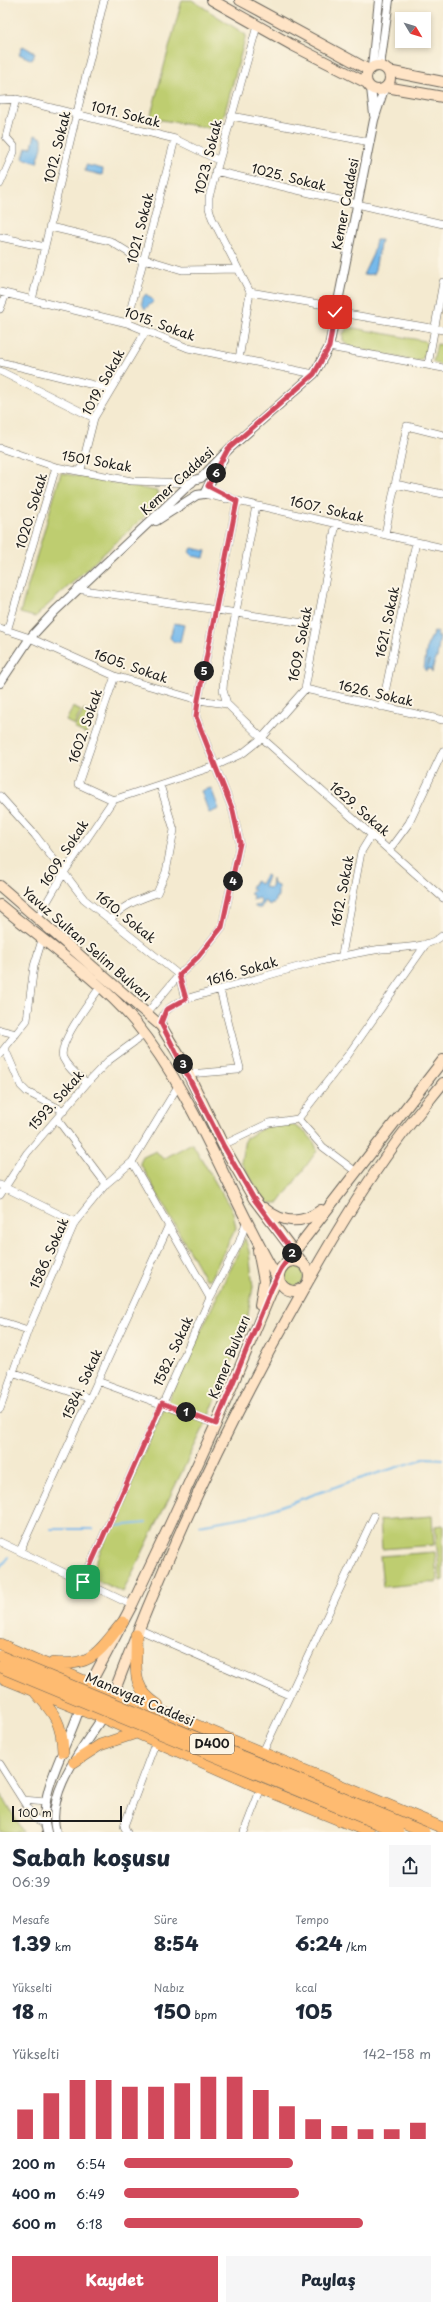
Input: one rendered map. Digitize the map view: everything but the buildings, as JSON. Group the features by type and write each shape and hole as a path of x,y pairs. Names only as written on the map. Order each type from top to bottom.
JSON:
{"highway":[{"path":"45,1663 71,1665 82,1663 92,1657 123,1622"},
{"path":"137,1632 135,1678 140,1688 149,1699 179,1718 443,1828"},
{"path":"0,1644 45,1663 97,1701 136,1733 261,1788 369,1832"},
{"name":"Manavgat Caddesi","path":"0,1656 424,1832"},
{"name":"Manavgat Caddesi","path":"0,1667 398,1832"},
{"path":"0,1677 34,1691 97,1701 179,1718"},
{"path":"34,1691 53,1712 58,1721 63,1752"},
{"path":"74,1762 100,1745 136,1733"}],"main road":[{"path":"212,0 257,26 377,90 385,88 443,96"},
{"path":"240,0 377,69 443,82"},
{"path":"369,86 366,76 377,69"},
{"path":"377,69 390,81 385,88"},
{"name":"Yavuz Sultan Selim Bulvarı","path":"0,886 36,919 161,1026 188,1074 223,1145 254,1199 305,1266"},
{"name":"Yavuz Sultan Selim Bulvarı","path":"0,905 100,987 122,1008 145,1034 178,1086 255,1236 279,1276"},
{"name":"Kemer Bulvarı","path":"97,1701 123,1622 216,1424 257,1324 279,1276 293,1252 443,1060"},
{"name":"Kemer Bulvarı","path":"97,1701 137,1632 184,1523 248,1387 337,1232 395,1144 443,1083"},
{"path":"254,1199 278,1218 292,1221 313,1216 334,1200"},
{"path":"255,1236 264,1281 257,1324"},
{"path":"292,1261 305,1266 308,1275 306,1284 298,1290 293,1291 284,1287 279,1276 292,1261"}],"street":[{"name":"1012. Sokak","path":"32,300 104,0"},
{"path":"377,69 379,0"},
{"path":"377,69 389,0"},
{"name":"1023. Sokak","path":"250,292 209,208 209,197 218,160 257,26"},
{"path":"369,86 374,120"},
{"path":"374,120 385,88"},
{"name":"1011. Sokak","path":"0,100 16,99 175,139 218,160"},
{"path":"0,184 14,152 14,146 6,137 16,99"},
{"path":"231,116 370,142"},
{"name":"Kemer Caddesi","path":"0,683 30,638 77,589 195,479 201,478 228,449 314,374 329,347 374,120"},
{"name":"1021. Sokak","path":"127,324 175,139"},
{"name":"1025. Sokak","path":"215,171 443,224"},
{"path":"50,227 110,242 144,262 149,260 182,270 238,268"},
{"path":"0,237 45,247"},
{"path":"428,365 443,282"},
{"path":"239,359 250,292 443,330"},
{"path":"0,309 3,293"},
{"name":"1015. Sokak","path":"3,293 127,324 188,348 314,374"},
{"name":"1019. Sokak","path":"81,470 94,418 146,331"},
{"path":"329,347 443,368"},
{"path":"0,362 110,389"},
{"path":"0,371 94,418"},
{"path":"385,534 407,426 443,435"},
{"name":"1501 Sokak","path":"0,448 56,467 81,470 132,481 192,483"},
{"path":"140,531 201,495 208,486 228,449"},
{"name":"1020. Sokak","path":"4,629 56,467"},
{"path":"201,478 208,482 208,486"},
{"path":"147,1013 179,975 198,957 222,927 240,843 233,811 196,717 198,700 237,501 201,495 191,490 192,483"},
{"path":"395,484 443,494"},
{"name":"1607. Sokak","path":"208,486 237,501 443,548"},
{"path":"227,704 223,690 224,676 256,506"},
{"name":"1609. Sokak","path":"36,919 65,871 113,800 214,766 244,753 262,738 305,689 336,523"},
{"name":"1621. Sokak","path":"382,707 416,542"},
{"path":"77,589 317,625"},
{"name":"1605. Sokak","path":"4,629 30,638 115,676 198,700 227,704"},
{"name":"1602. Sokak","path":"113,800 78,784 115,676"},
{"name":"1626. Sokak","path":"305,689 443,720"},
{"name":"1629. Sokak","path":"227,704 262,738 443,898"},
{"path":"389,850 409,823 443,751"},
{"path":"110,920 122,907 134,900 157,893 166,872 174,830 160,785"},
{"name":"1610. Sokak","path":"0,796 65,871 84,899 179,975"},
{"name":"1612. Sokak","path":"342,955 361,852 372,834"},
{"path":"223,1145 269,1123 298,1119 348,1055 426,944 437,940 443,935"},
{"path":"42,940 34,966 28,1016 2,1052 21,1086 27,1092 64,1111"},
{"name":"1616. Sokak","path":"161,1026 164,1013 175,1004 186,999 342,955 397,946 426,944"},
{"path":"179,975 186,999"},
{"path":"87,1083 70,1068 62,1057 64,1041 100,987"},
{"path":"188,1074 238,1070 240,1068 220,990"},
{"path":"0,1030 16,1034"},
{"name":"1593. Sokak","path":"0,1195 2,1186 40,1136 57,1119 87,1083 108,1061 145,1034"},
{"name":"1586. Sokak","path":"0,1409 28,1330 75,1222 106,1184 132,1162 178,1086"},
{"path":"57,1119 106,1184"},
{"path":"298,1119 323,1147 355,1171"},
{"path":"132,1162 168,1228 210,1298"},
{"path":"2,1186 75,1222"},
{"name":"1582. Sokak","path":"83,1582 210,1298 239,1243 247,1220"},
{"name":"1584. Sokak","path":"20,1551 88,1398 168,1228"},
{"path":"0,1322 28,1330"},
{"path":"12,1372 88,1398"},
{"path":"97,1381 162,1403 216,1424"},
{"path":"263,1752 374,1516"},
{"path":"0,1542 132,1605"},
{"path":"137,1632 289,1695"},
{"path":"46,1832 44,1823 46,1802 63,1752 97,1701"},
{"path":"56,1832 53,1813 55,1801 74,1762 97,1701"},
{"path":"127,1832 124,1826 156,1741"},
{"path":"0,1764 34,1818 44,1823"},
{"path":"244,1832 261,1788"},
{"path":"23,1800 46,1802"}],"green space":[{"path":"182,0 192,0 246,35 220,130 150,118"},
{"path":"348,327 425,341 427,344 426,353 421,360 415,361 349,347 343,340 343,334"},
{"path":"437,344 443,345 443,366 433,362"},
{"path":"61,473 157,491 160,502 35,617 20,613"},
{"path":"73,707 81,711 74,725 66,721"},
{"path":"84,710 95,716 86,734 74,728"},
{"path":"289,1123 303,1131 310,1138 316,1146 317,1151 279,1203 268,1203 260,1194 241,1162 245,1139 265,1127"},
{"path":"192,1143 233,1212 236,1228 210,1279 205,1279 140,1163 143,1157 156,1151 163,1159"},
{"path":"245,1238 249,1251 253,1287 246,1326 205,1425 123,1592 89,1577 166,1404"},
{"path":"294,1266 301,1269 304,1276 301,1283 294,1286 287,1283 284,1276 287,1269"},
{"path":"432,1516 434,1545 382,1549 380,1520"},
{"path":"443,1525 443,1580 440,1581 435,1526"},
{"path":"435,1552 437,1582 383,1587 380,1556"},
{"path":"0,1792 23,1832 0,1832"}],"water":[{"path":"23,46 35,53 32,60 19,54"},
{"path":"35,135 42,138 42,147 37,163 23,158 26,148 32,147"},
{"path":"86,165 103,169 102,175 85,171"},
{"path":"376,240 381,240 374,274 363,275 373,254"},
{"path":"146,294 154,301 145,309 142,301"},
{"path":"192,548 206,551 204,558 193,556 189,552"},
{"path":"174,623 184,625 180,642 174,642 170,638"},
{"path":"434,632 438,632 437,636 440,636 437,658 435,659 432,672 431,669 427,669 429,660 426,671 424,669 427,646"},
{"path":"211,788 219,809 209,813 201,791"},
{"path":"266,875 268,876 264,887 271,888 272,879 273,884 278,886 278,897 276,897 274,903 271,903 270,905 264,901 261,908 257,908 254,906 260,905 261,900 259,898 252,900 253,895 250,894 254,890 251,889 252,886 254,886 255,881 261,884"}],"waterway":[{"path":"199,1525 256,1515 352,1481 427,1458 443,1459"},
{"path":"115,1526 146,1523"},
{"path":"51,1529 93,1529"},
{"path":"0,1568 9,1557"}],"route":[{"path":"83,1582 162,1403 216,1424 271,1290 281,1269 293,1252 254,1199 223,1145 180,1058 161,1026 161,1023 162,1016 166,1010 186,999 179,975 198,957 222,927 237,866 240,843 233,811 196,717 198,700 237,501 208,486 228,449 314,374 329,347 335,312"}]}
